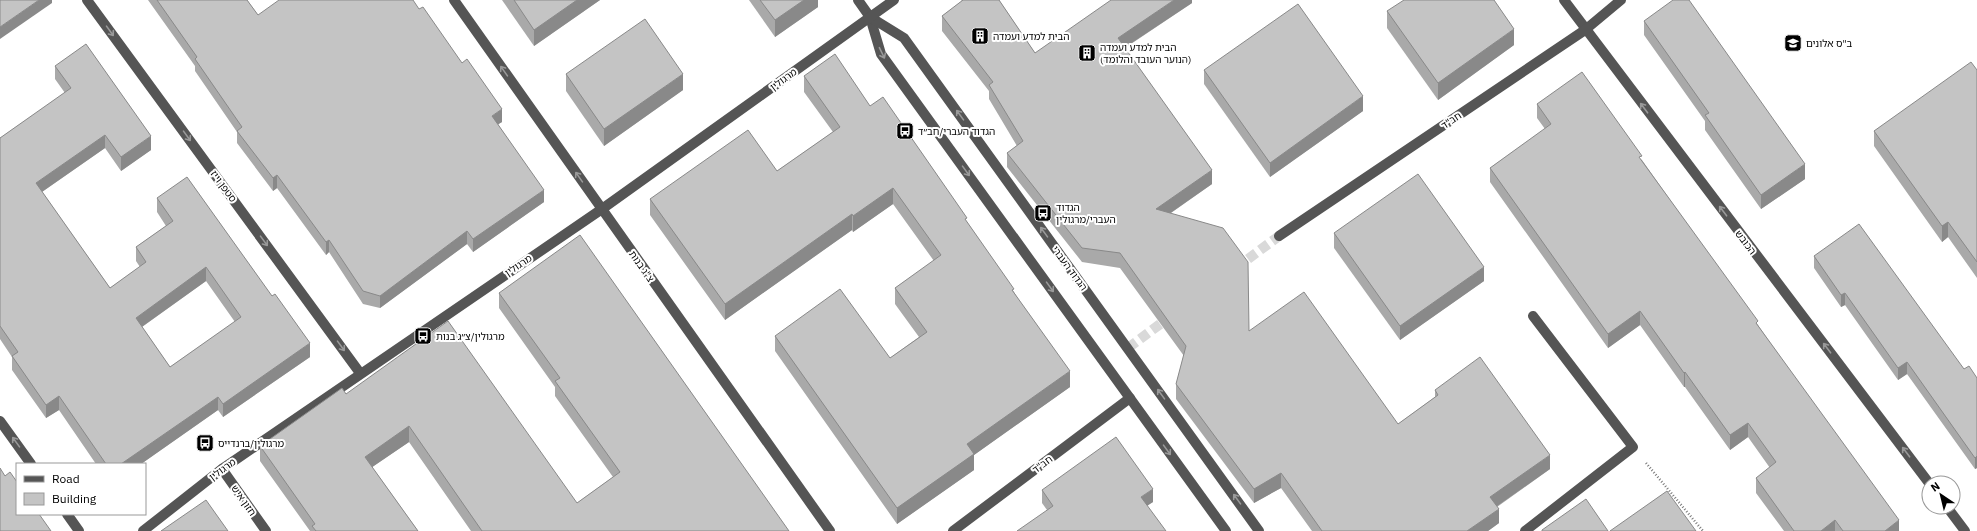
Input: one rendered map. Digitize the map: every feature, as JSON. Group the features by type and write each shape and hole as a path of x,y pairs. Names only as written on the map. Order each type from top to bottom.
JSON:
{"street":[{"name":"סטפן וייז","path":"88,0 360,373"},
{"name":"צ\"ג בנות","path":"454,0 830,531"},
{"name":"הגדוד העברי","path":"858,0 870,17 881,54 1226,531"},
{"name":"מרגולין","path":"143,531 222,469 360,373 602,209 894,0"},
{"name":"הכובש","path":"1564,0 1585,30 1923,475"},
{"name":"חב\"ד","path":"1279,236 1585,30 1621,0"},
{"name":"הגדוד העברי","path":"870,17 904,38 1260,531"},
{"path":"1526,531 1633,448 1533,316"},
{"name":"חב\"ד","path":"954,531 1130,398"},
{"path":"0,421 30,463"},
{"name":"חזון איש","path":"222,469 266,531"},
{"path":"68,515 80,531"},
{"path":"1953,515 1965,531"}],"path":[{"path":"1633,448 1703,531"}],"building":[{"path":"0,0 39,0 0,27"},
{"path":"157,0 247,0 258,15 279,0 413,0 419,9 423,7 462,63 467,59 502,109 492,116 544,190 473,239 467,231 380,296 363,291 329,240 326,242 277,175 273,178 237,131 242,127 195,59 197,57"},
{"path":"514,0 577,0 534,30"},
{"path":"760,0 804,0 775,20"},
{"path":"963,0 999,0 1035,53 1111,0 1174,0 1118,38 1212,170 1156,209 1223,228 1248,262 1249,331 1304,292 1398,424 1438,395 1435,390 1480,357 1550,455 1490,497 1499,509 1467,531 1322,531 1281,473 1254,489 1176,384 1186,346 1120,253 1082,248 1007,153 1023,141 989,85 993,82 942,16"},
{"path":"1404,0 1494,0 1514,29 1438,83 1387,11"},
{"path":"1673,0 1689,0 1805,164 1761,195 1705,115 1709,113 1644,21"},
{"path":"1298,4 1363,96 1270,163 1204,70"},
{"path":"645,19 683,74 604,129 566,74"},
{"path":"86,44 151,136 121,157 105,135 36,183 110,288 146,262 136,247 173,221 157,198 187,177 272,296 275,294 310,343 223,404 218,397 122,463 105,463 59,396 46,405 12,356 18,352 0,326 0,138 71,88 55,66","holes":["206,267 241,317 170,367 136,318"]},
{"path":"835,54 870,106 883,97 967,218 965,219 1014,289 1012,290 1070,371 967,444 974,454 897,508 775,336 840,289 890,358 927,332 895,288 941,255 893,188 853,216 852,214 725,304 650,199 748,130 777,171 840,127 804,76"},
{"path":"1971,62 1977,70 1977,262 1948,222 1942,226 1874,131"},
{"path":"1582,72 1642,156 1639,157 1758,321 1756,323 1899,520 1885,531 1843,531 1835,520 1821,531 1794,531 1756,478 1776,462 1748,423 1730,435 1640,311 1608,334 1490,168 1551,124 1537,104"},
{"path":"1418,174 1484,267 1400,326 1334,233"},
{"path":"1859,224 1964,369 1969,366 1977,378 1977,456 1975,458 1907,362 1898,368 1845,293 1841,295 1814,256"},
{"path":"580,235 789,531 482,531 409,426 365,457 418,531 316,531 312,526 315,524 260,446 342,388 346,394 448,321 577,503 620,472 555,381 560,378 499,293"},
{"path":"1116,437 1153,489 1141,497 1166,531 1017,531 1053,506 1042,490"},
{"path":"0,468 5,476 10,472 16,481 16,515 40,515 51,531 0,531"},
{"path":"1667,491 1696,531 1610,531"},
{"path":"1586,499 1608,531 1542,531 1542,530"},
{"path":"206,500 228,531 161,531"}],"tunnel":[{"path":"1236,268 1279,236"},
{"path":"1128,348 1171,316"}],"place":[{"name":"הבית למדע ועמדה","path":"980,36"},
{"name":"ב\"ס אלונים","path":"1793,43"},
{"name":"הבית למדע ועמדה (הנוער העובד והלומד)","path":"1087,53"},
{"name":"הגדוד העברי/חב״ד","path":"905,131"},
{"name":"הגדוד העברי/מרגולין","path":"1043,213"},
{"name":"מרגולין/צ״ג בנות","path":"423,336"},
{"name":"מרגולין/ברנדייס","path":"205,443"}]}
